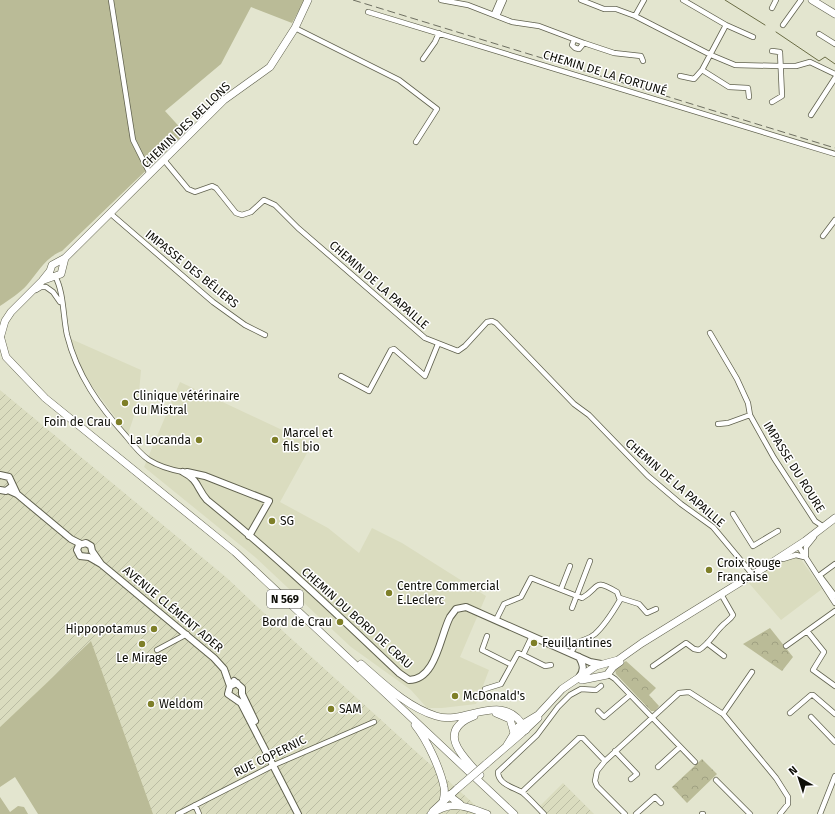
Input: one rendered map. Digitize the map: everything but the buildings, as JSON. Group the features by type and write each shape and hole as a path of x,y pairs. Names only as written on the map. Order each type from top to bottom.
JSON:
{"main road":[{"name":"CHEMIN DES BELLONS","path":"1,337 5,321 11,312 42,280 56,271 66,258 224,100 270,66 295,28 308,0"},
{"path":"812,0 835,14"},
{"name":"CHEMIN DES BELLONS","path":"0,319 11,312"},
{"name":"N 569","path":"1,337 4,353 14,368"},
{"name":"N 569","path":"0,359 14,368 57,408 235,552 512,812"},
{"path":"507,745 514,734 517,724 538,715 554,696 573,682 593,674 609,671 618,660 669,627 765,567 800,548 835,518"},
{"path":"782,558 814,536"},
{"name":"N 569","path":"298,611 320,626 375,676 419,710 441,718 459,717 479,711 494,710 511,714 517,724"},
{"path":"430,814 507,745 526,730 549,704 567,690 593,674 609,671"},
{"name":"N 569","path":"389,696 423,737 439,769 445,788 443,802"},
{"name":"N 569","path":"512,812 499,794 455,747 455,734 462,723 476,715 497,713 510,719 526,730"},
{"path":"451,794 452,798 460,804 487,814"},
{"path":"430,814 443,806 460,804"}],"street":[{"path":"111,0 133,140 150,174"},
{"path":"441,0 468,5 512,22 539,26 574,40 577,39 584,43 614,53 641,56 643,61"},
{"path":"495,15 500,0"},
{"path":"495,15 504,0"},
{"path":"581,0 604,9 616,9 635,16 710,55 736,65 796,66 810,62 835,74"},
{"path":"635,16 644,0"},
{"path":"683,0 726,25 753,37"},
{"path":"772,8 776,0"},
{"path":"783,25 801,0"},
{"name":"CHEMIN DE LA FORTUNÉ","path":"368,12 835,154"},
{"path":"680,76 694,79 702,70 726,25"},
{"path":"295,28 399,80 437,109 416,142"},
{"path":"423,59 435,42 439,33"},
{"path":"819,34 835,44"},
{"path":"574,40 572,45 575,48 580,49 584,43"},
{"path":"772,51 780,52 782,96 772,102"},
{"path":"702,70 729,87 748,88 749,97"},
{"path":"811,115 835,78"},
{"name":"CHEMIN DE LA PAPAILLE","path":"164,160 188,189 195,192 212,186 216,188 236,213 242,216 251,212 264,200 275,206 298,228 425,338 458,351 465,346 487,322 492,321 496,323 574,404 589,415 648,476 681,504 713,528 753,575"},
{"name":"IMPASSE DES BÉLIERS","path":"111,214 213,302 245,324 265,335"},
{"path":"823,236 835,220"},
{"path":"56,271 60,288 61,304 72,354 82,376 98,402 148,460 166,468 205,476 269,501 249,536"},
{"path":"25,298 41,287 46,287 53,292 61,304"},
{"name":"IMPASSE DU ROURE","path":"710,333 737,379 748,403 750,415 774,458 814,521 822,528"},
{"path":"341,376 369,390 391,350 394,349 425,376 438,344"},
{"name":"IMPASSE DU ROURE","path":"718,424 728,423 750,415"},
{"name":"CHEMIN DU BORD DE CRAU","path":"184,472 196,481 207,500 343,619 399,673 409,680 419,678 428,672 447,622 456,610 466,607 609,671"},
{"path":"0,475 9,477 10,487 17,494 79,546 80,556 88,557 92,551 91,546 88,543 79,546"},
{"path":"200,490 206,481 212,479"},
{"path":"0,490 10,487"},
{"path":"733,514 753,546 778,531"},
{"path":"814,536 806,547 805,556 835,596"},
{"path":"800,548 835,603"},
{"name":"AVENUE CLÉMENT ADER","path":"92,551 101,564"},
{"path":"782,558 796,555 805,556"},
{"name":"AVENUE CLÉMENT ADER","path":"88,557 101,564 218,661 230,686"},
{"path":"572,608 590,561"},
{"path":"820,575 835,564"},
{"path":"561,589 570,566"},
{"path":"496,620 504,604 521,597 531,578 582,598 593,587 602,584 617,592 620,598 639,604 647,613 656,608"},
{"path":"653,666 686,643 694,649 699,650 707,643 733,615 721,594"},
{"path":"571,653 578,641 594,635 608,619 620,598"},
{"path":"786,646 835,611"},
{"path":"807,631 824,652 813,670 835,686"},
{"path":"157,650 187,634"},
{"path":"487,636 482,650 510,664"},
{"path":"523,655 532,636"},
{"path":"707,643 724,656"},
{"path":"485,689 501,684 510,664 518,653 545,666 551,665"},
{"path":"573,682 583,671 583,664 579,657"},
{"name":"CHEMIN DU BORD DE CRAU","path":"579,657 593,674"},
{"path":"544,814 499,777 500,769 510,762 537,735 558,707 570,695 581,689 596,690 601,686 609,671 630,695 695,762"},
{"path":"722,714 752,672"},
{"path":"593,674 601,686"},
{"name":"AVENUE CLÉMENT ADER","path":"226,675 237,683"},
{"path":"259,735 259,729 242,694 242,688 237,683 230,686 228,694 232,698 236,698 241,703 259,735 298,814"},
{"path":"625,814 597,786 597,771 605,761 679,693 689,692 722,714 776,778 786,792 788,804 780,814"},
{"path":"236,698 242,694"},
{"path":"598,710 604,717 630,695"},
{"path":"790,713 811,695 835,714"},
{"path":"811,717 835,742"},
{"name":"RUE COPERNIC","path":"178,814 313,746 374,722"},
{"path":"519,792 579,738 583,738 605,761"},
{"path":"658,767 680,747"},
{"path":"616,751 637,774 632,779"},
{"path":"820,814 835,776"},
{"path":"716,780 750,814"},
{"path":"636,814 655,797 661,803"},
{"path":"195,805 199,814"}],"shaded area":[{"path":"71,339 141,370 138,404 128,434 91,385 77,360"},
{"path":"180,382 312,444 280,502 328,528 359,553 372,528 402,543 486,596 460,657 489,670 476,704 442,708 427,708 411,690 351,647 255,557 144,467"},
{"path":"0,390 227,578 285,633 485,814 152,814 91,641 0,727"},
{"path":"796,556 800,558 822,589 781,620 748,582 768,569"},
{"path":"563,783 594,814 547,814 540,806"}],"green space":[{"path":"0,0 305,0 292,23 251,7 221,64 165,111 185,133 62,251 51,257 24,288 0,306"},
{"path":"770,628 793,657 782,671 743,644"},
{"path":"91,641 153,814 38,814 15,777 0,787 0,727"},
{"path":"626,661 656,688 649,695 659,706 655,711 651,711 616,674 615,669"},
{"path":"702,759 717,774 687,803 672,787"},
{"path":"0,797 10,812 18,806 24,807 28,814 0,814"}],"waterway":[{"path":"725,0 765,25"},
{"path":"776,32 819,61 825,57 835,64"}],"railway":[{"path":"353,0 835,148"}],"place":[{"name":"Clinique vétérinaire du Mistral","path":"125,403"},
{"name":"Foin de Crau","path":"119,422"},
{"name":"La Locanda","path":"199,440"},
{"name":"Marcel et fils bio","path":"275,440"},
{"name":"SG","path":"272,521"},
{"name":"Croix Rouge Française","path":"709,570"},
{"name":"Centre Commercial E.Leclerc","path":"389,593"},
{"name":"Bord de Crau","path":"340,622"},
{"name":"Hippopotamus","path":"154,629"},
{"name":"Feuillantines","path":"534,643"},
{"name":"Le Mirage","path":"142,644"},
{"name":"McDonald's","path":"455,696"},
{"name":"Weldom","path":"151,704"},
{"name":"SAM","path":"331,709"}]}
